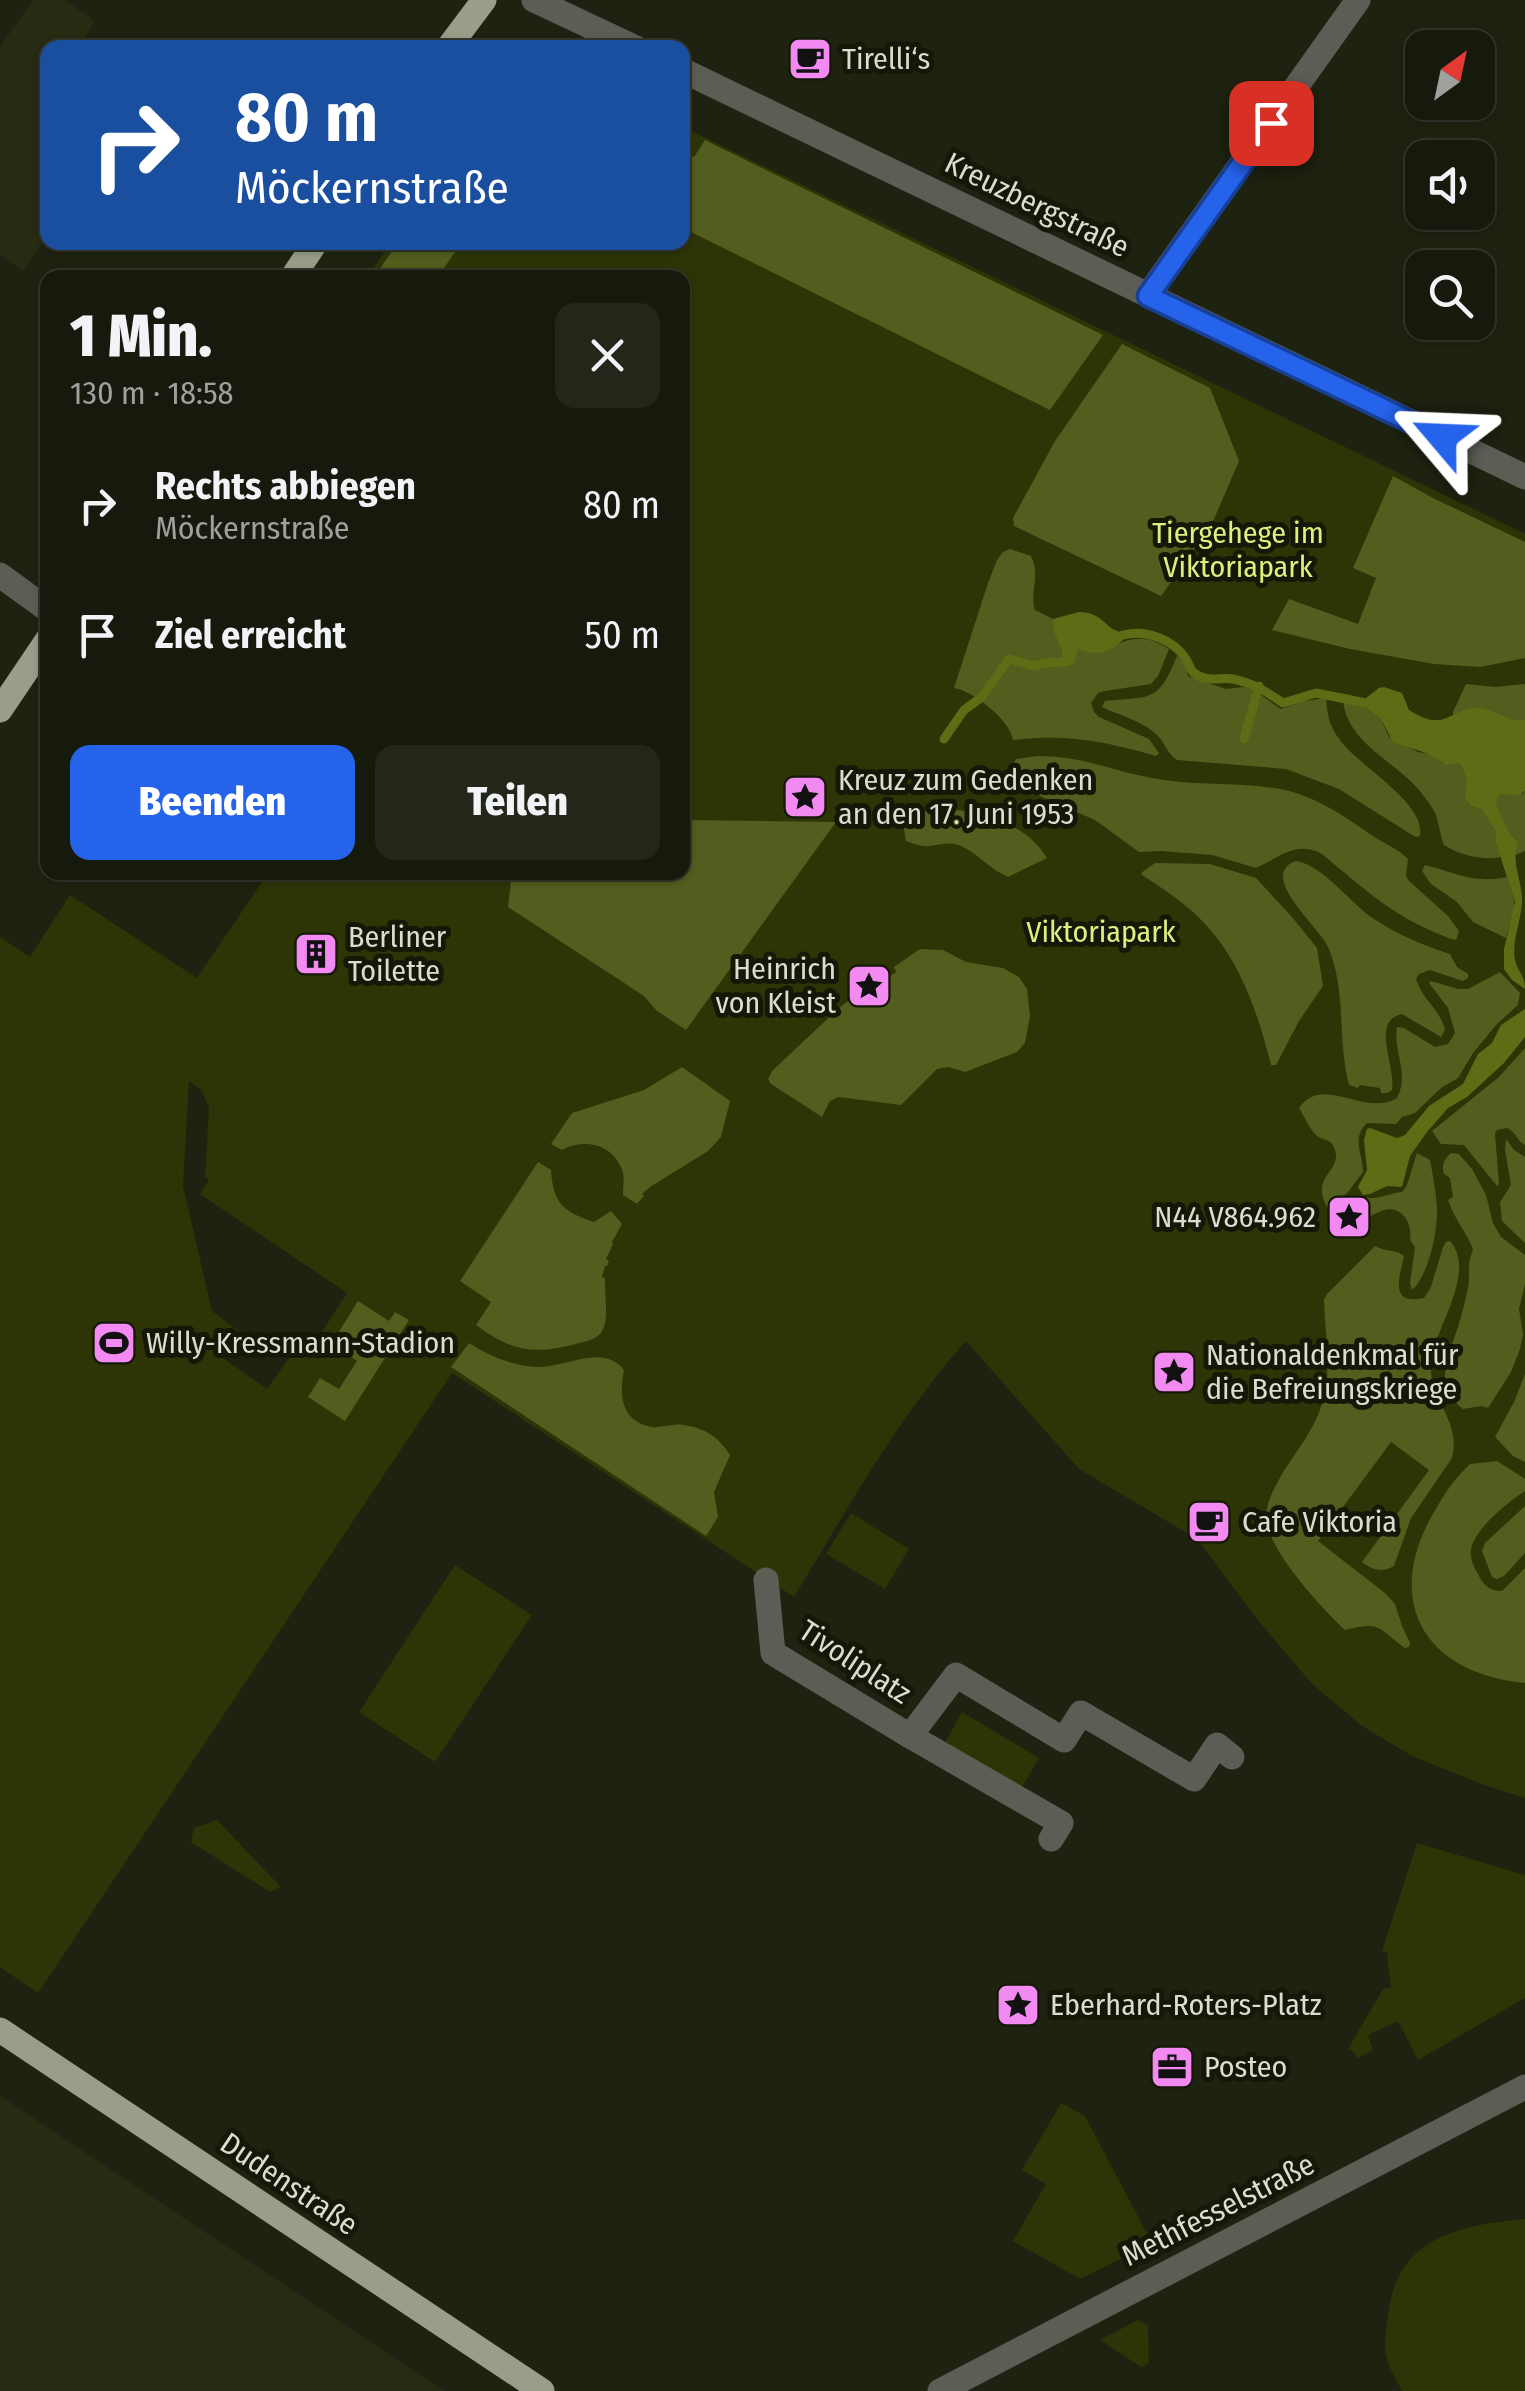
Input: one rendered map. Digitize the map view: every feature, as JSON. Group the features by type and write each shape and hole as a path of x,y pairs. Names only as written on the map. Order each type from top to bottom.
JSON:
{"main road":[{"path":"454,40 484,0"},
{"path":"0,710 40,651"},
{"name":"Dudenstraße","path":"0,2030 542,2391"}],"street":[{"path":"534,0 619,40"},
{"path":"1148,296 1358,0"},
{"name":"Kreuzbergstraße","path":"690,74 1525,477"},
{"path":"0,574 40,604"},
{"name":"Tivoliplatz","path":"766,1580 773,1653 1061,1823 1052,1839"},
{"name":"Tivoliplatz","path":"910,1736 956,1675 1064,1740 1081,1712 1194,1780 1216,1745 1232,1757"},
{"name":"Methfesselstraße","path":"940,2391 1525,2087"}],"shaded area":[{"path":"33,0 65,0 95,21 83,40 40,40 40,247 23,271 0,255 0,47"},
{"path":"705,140 1103,335 1050,410 690,231 690,155 694,157"},
{"path":"393,250 456,250 443,270 379,270"},
{"path":"1122,344 1210,388 1239,461 1211,526 1161,596 1014,526 1013,518 1055,441"},
{"path":"1393,476 1525,542 1525,658 1480,667 1434,664 1272,630 1289,599 1358,624 1376,578 1353,568"},
{"path":"1010,549 1031,556 1035,610 1053,619 1062,657 1070,666 1078,649 1102,649 1143,639 1169,649 1151,684 1098,693 1091,703 1099,717 1149,739 1159,753 1156,756 1085,740 1013,740 1011,732 990,708 971,694 954,688 997,560"},
{"path":"1079,612 1095,615 1122,632 1123,640 1102,652 1078,649 1070,666 1062,657 1053,619"},
{"path":"1177,656 1185,664 1188,676 1226,689 1252,689 1281,709 1326,698 1337,736 1412,810 1420,836 1339,789 1286,769 1177,760 1150,729 1102,707 1105,701 1143,697 1158,690"},
{"path":"1466,684 1525,684 1525,720 1475,710 1453,717"},
{"path":"1384,687 1402,693 1409,710 1431,720 1479,708 1525,720 1525,791 1520,795 1500,794 1495,803 1507,829 1519,842 1516,861 1522,905 1514,952 1525,989 1504,969 1504,949 1515,902 1495,840 1496,832 1482,809 1465,798 1467,781 1461,765 1446,765 1393,742 1381,719 1366,708 1366,698"},
{"path":"1343,701 1366,708 1381,719 1389,737 1418,752 1438,756 1443,763 1461,765 1496,832 1501,857 1472,856 1444,845 1428,801 1362,740"},
{"path":"1038,756 1172,781 1274,788 1312,799 1408,859 1406,876 1448,916 1459,931 1456,940 1397,912 1313,850 1296,849 1256,868 1212,855 1139,852 1095,820 1015,782 1009,772 1016,759"},
{"path":"1525,791 1525,851 1515,855 1517,840 1502,822 1495,801 1499,794"},
{"path":"937,807 984,815 1013,826 1047,858 1008,877 961,846 923,846 906,841 904,829 911,821"},
{"path":"690,820 836,822 686,1030 657,1011 644,996 508,907 511,880 690,880"},
{"path":"1296,861 1325,876 1380,923 1450,954 1457,967 1468,974 1463,981 1430,970 1419,974 1419,986 1445,1029 1441,1037 1402,1014 1393,1018 1386,1035 1392,1080 1392,1090 1387,1093 1381,1093 1380,1088 1349,1085 1334,964 1323,938 1294,902 1283,878 1286,868"},
{"path":"1155,863 1210,864 1256,878 1317,948 1323,986 1276,1065 1271,1065 1242,979 1219,940 1187,907 1142,875"},
{"path":"1425,865 1475,878 1507,877 1514,908 1506,938 1473,922 1457,902 1431,884 1422,871"},
{"path":"920,949 943,950 966,962 1003,968 1019,977 1027,989 1030,1016 1025,1043 1017,1052 965,1072 948,1067 937,1069 901,1105 838,1097 830,1101 822,1117 771,1084 768,1079 772,1071 838,1009 879,976 883,981 896,972 894,967"},
{"path":"1500,972 1520,993 1518,1005 1473,1053 1458,1078 1415,1113 1402,1117 1396,1124 1367,1123 1359,1140 1363,1172 1328,1209 1322,1189 1336,1157 1334,1146 1314,1133 1299,1108 1320,1094 1372,1103 1397,1098 1402,1071 1397,1027 1435,1047 1448,1044 1455,1033 1448,1008 1429,983 1468,989"},
{"path":"1525,1009 1525,1037 1504,1063 1467,1097 1448,1108 1427,1132 1410,1156 1402,1187 1387,1186 1363,1195 1358,1187 1367,1170 1367,1129 1397,1138 1405,1135 1429,1106 1463,1084 1478,1054 1492,1043 1501,1025"},
{"path":"1525,1048 1525,1145 1507,1128 1497,1130 1497,1186 1464,1145 1441,1144 1432,1131 1499,1077"},
{"path":"682,1067 730,1101 721,1137 708,1151 650,1187 637,1204 623,1195 622,1170 605,1149 579,1144 562,1150 551,1144 572,1113 644,1090"},
{"path":"1506,1139 1525,1157 1525,1243 1502,1221 1500,1202 1511,1185"},
{"path":"1417,1153 1430,1160 1437,1217 1428,1263 1412,1290 1415,1247 1410,1240 1410,1227 1400,1212 1388,1209 1353,1222 1335,1216 1360,1195 1375,1198 1402,1192"},
{"path":"1451,1153 1459,1154 1472,1169 1501,1237 1525,1255 1525,1284 1519,1309 1523,1334 1520,1349 1511,1372 1488,1408 1463,1409 1453,1399 1445,1378 1467,1295 1473,1249 1448,1200 1453,1197 1450,1178 1443,1168"},
{"path":"538,1162 551,1170 554,1191 567,1210 594,1222 611,1211 622,1224 612,1242 602,1277 606,1314 601,1333 572,1345 532,1350 510,1345 476,1325 491,1302 460,1281"},
{"path":"1450,1241 1457,1254 1457,1283 1434,1347 1431,1375 1452,1432 1452,1458 1411,1518 1394,1566 1377,1570 1362,1562 1429,1470 1391,1442 1318,1541 1395,1604 1410,1643 1405,1648 1373,1626 1345,1630 1286,1562 1269,1531 1266,1511 1282,1474 1309,1433 1325,1394 1327,1294 1375,1246 1404,1256 1399,1280 1401,1294 1405,1298 1424,1298 1443,1247"},
{"path":"358,1301 389,1321 395,1312 409,1320 345,1421 308,1397 320,1378 339,1389 357,1361 332,1343"},
{"path":"469,1343 500,1359 535,1367 605,1358 624,1370 622,1398 634,1420 652,1427 692,1426 716,1438 730,1455 714,1492 718,1517 706,1536 451,1367"},
{"path":"1525,1374 1525,1462 1513,1456 1495,1437"},
{"path":"1497,1461 1525,1479 1525,1491 1482,1529 1471,1555 1482,1581 1494,1590 1502,1591 1525,1568 1525,1683 1489,1676 1460,1664 1437,1647 1421,1625 1413,1600 1412,1571 1420,1540 1440,1501 1470,1464"},
{"path":"1525,1506 1525,1553 1504,1576 1492,1577 1482,1551 1485,1543"},
{"path":"0,2096 432,2383 444,2391 0,2391"}],"green space":[{"name":"Viktoriapark","path":"690,130 1525,534 1525,1798 1412,1756 1362,1726 1312,1684 1197,1539 1079,1469 966,1341 896,1432 794,1597 452,1373 38,1993 0,1967 0,937 30,957 70,895 197,978 263,880 690,880 690,270 372,270 386,250 690,250","holes":["189,1081 201,1090 209,1107 205,1177 209,1180 200,1194 347,1293 312,1347 306,1334 267,1389 220,1356 237,1330 212,1311 183,1186"]},
{"path":"851,1513 909,1549 885,1589 826,1554"},
{"path":"455,1565 532,1615 435,1762 359,1712"},
{"path":"962,1712 1039,1758 1021,1789 944,1744"},
{"path":"216,1820 281,1887 270,1892 191,1842 194,1828"},
{"path":"1417,1843 1525,1875 1525,1998 1418,2060 1398,2021 1368,2035 1373,2050 1357,2058 1348,2049 1383,1989 1391,1987 1388,1953 1382,1951"},
{"path":"1061,2103 1085,2116 1152,2243 1080,2279 1013,2241 1046,2184 1022,2170"},
{"path":"1525,2219 1525,2391 1402,2391 1385,2346 1393,2290 1403,2269 1434,2240 1476,2226"},
{"path":"1138,2320 1148,2326 1149,2363 1141,2367 1100,2340"}],"waterway":[{"path":"1123,635 1158,637 1174,646 1199,676 1240,681 1283,703 1316,693 1366,703"},
{"path":"944,739 964,710 982,697 1009,659 1035,666 1066,662"},
{"path":"1244,739 1259,686"}],"place":[{"name":"Tirelli‘s","path":"810,59"},
{"name":"Kreuz zum Gedenken an den 17. Juni 1953","path":"805,797"},
{"name":"Berliner Toilette","path":"316,954"},
{"name":"Heinrich von Kleist","path":"869,986"},
{"name":"N44 V864.962","path":"1349,1217"},
{"name":"Willy-Kressmann-Stadion","path":"114,1343"},
{"name":"Nationaldenkmal für die Befreiungskriege","path":"1174,1372"},
{"name":"Cafe Viktoria","path":"1209,1522"},
{"name":"Eberhard-Roters-Platz","path":"1018,2005"},
{"name":"Posteo","path":"1172,2067"}],"route":[{"path":"1271,123 1148,296 1442,437"}],"park label":[{"name":"Tiergehege im Viktoriapark","path":"1238,550"}]}
